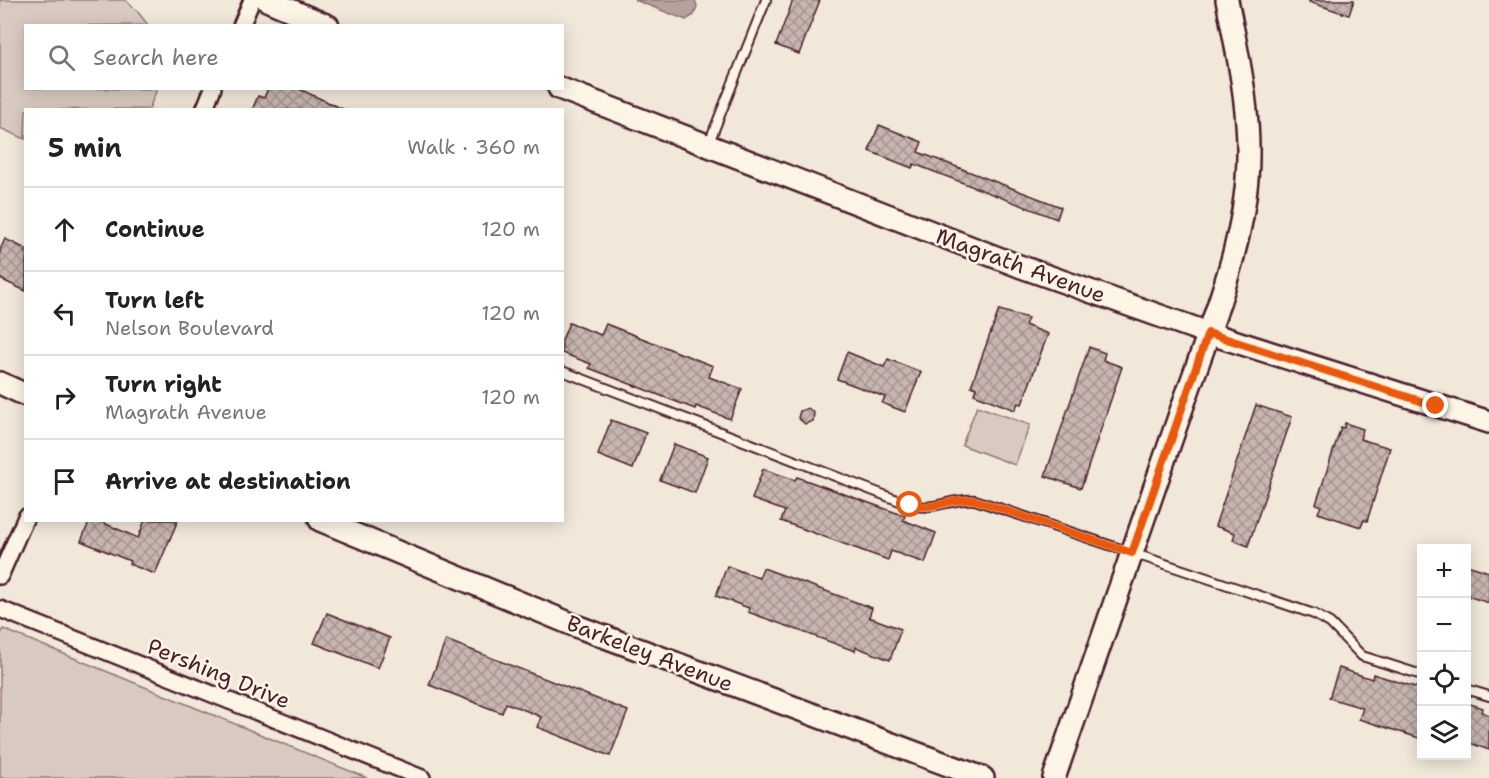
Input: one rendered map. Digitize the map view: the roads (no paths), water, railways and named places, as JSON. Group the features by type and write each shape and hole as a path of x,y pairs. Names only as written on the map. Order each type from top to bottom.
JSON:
{"main road":[{"path":"267,0 323,24"},
{"path":"1054,778 1208,333 1237,238 1247,180 1247,112 1227,0"},
{"name":"Magrath Avenue","path":"564,90 1019,266 1208,333 1489,422"},
{"path":"0,383 24,393"},
{"name":"Barkeley Avenue","path":"325,522 576,626 983,778"}],"street":[{"path":"242,24 252,0"},
{"path":"205,108 212,90"},
{"path":"0,576 24,522"},
{"name":"Pershing Drive","path":"0,609 422,778"}],"lane":[{"path":"708,147 766,0"},
{"path":"564,372 910,505 928,507 960,500 975,500 1314,614 1330,623 1362,656 1417,673"},
{"path":"1471,690 1489,696"}]}
